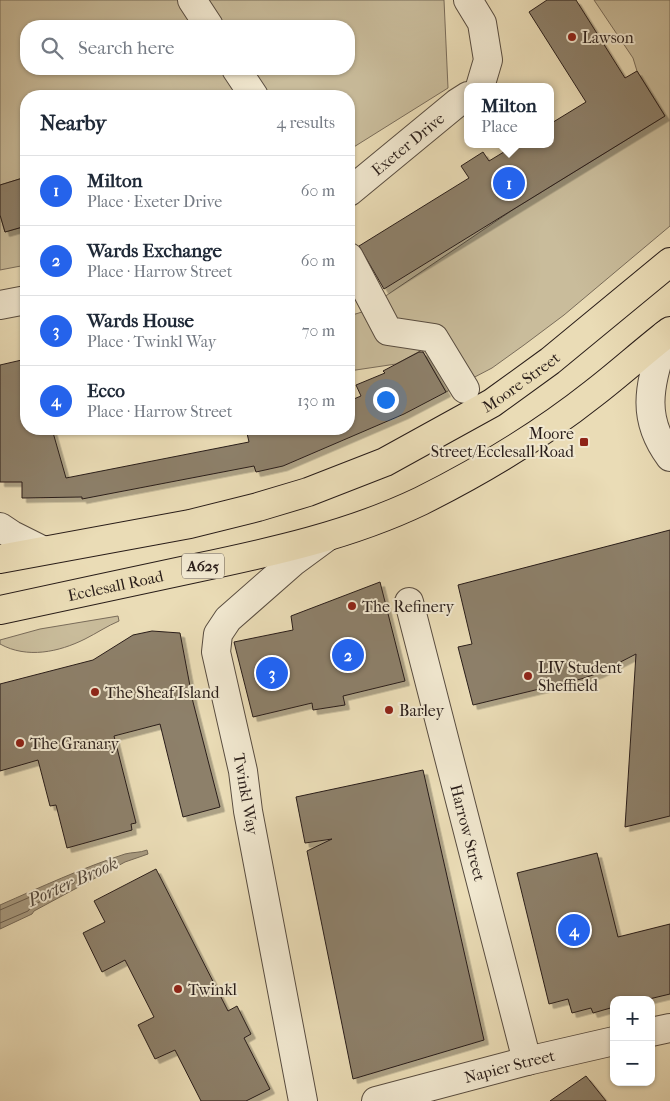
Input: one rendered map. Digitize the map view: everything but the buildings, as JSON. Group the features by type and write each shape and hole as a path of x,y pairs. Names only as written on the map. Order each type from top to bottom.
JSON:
{"main road":[{"name":"Moore Street","path":"42,550 190,524 258,508 308,492 385,462 492,403 550,361 670,262"},
{"name":"Ecclesall Road","path":"0,610 274,551 328,536 420,501 491,463 538,433 593,394 667,333"},
{"path":"0,559 42,550"}],"street":[{"path":"192,0 205,20"},
{"path":"468,0 482,23 488,60 481,83"},
{"path":"240,75 250,90"},
{"name":"Exeter Drive","path":"355,187 464,99"},
{"path":"355,268 388,331 434,338 465,389"},
{"path":"0,305 20,301"},
{"path":"667,333 651,383 650,398 654,430 670,457"},
{"path":"0,527 42,550"},
{"name":"Twinkl Way","path":"303,1101 248,811 243,771 216,652 218,634 228,619 293,562 328,536"},
{"name":"Harrow Street","path":"409,602 527,1061"},
{"path":"655,1031 670,1028"},
{"name":"Napier Street","path":"376,1101 527,1061 610,1042"}],"shaded area":[{"path":"0,0 444,0 448,88 355,146 355,90 20,90 20,179 0,185"},
{"path":"594,0 670,0 670,226 564,315 524,345 492,368 446,392 422,350 396,364 355,370 355,314 362,312 514,209 665,116 637,71 633,58"},
{"path":"0,215 5,232 20,228 20,266 0,270"},
{"path":"118,616 119,621 75,644 54,650 43,652 21,651 10,649 0,644 0,640 40,629"}],"water":[{"name":"Porter Brook","path":"147,850 148,854 125,862 34,911 32,914 0,929 0,905 93,865 125,854"}],"place":[{"name":"Lawson","path":"572,37"},
{"name":"Milton","path":"509,183"},
{"name":"Moore Street/Ecclesall Road","path":"584,442"},
{"name":"The Refinery","path":"352,606"},
{"name":"Wards Exchange","path":"348,655"},
{"name":"Wards House","path":"272,673"},
{"name":"LIV Student Sheffield","path":"528,676"},
{"name":"The Sheaf Island","path":"95,692"},
{"name":"Barley","path":"389,710"},
{"name":"The Granary","path":"20,743"},
{"name":"Ecco","path":"574,930"},
{"name":"Twinkl","path":"178,989"}]}
